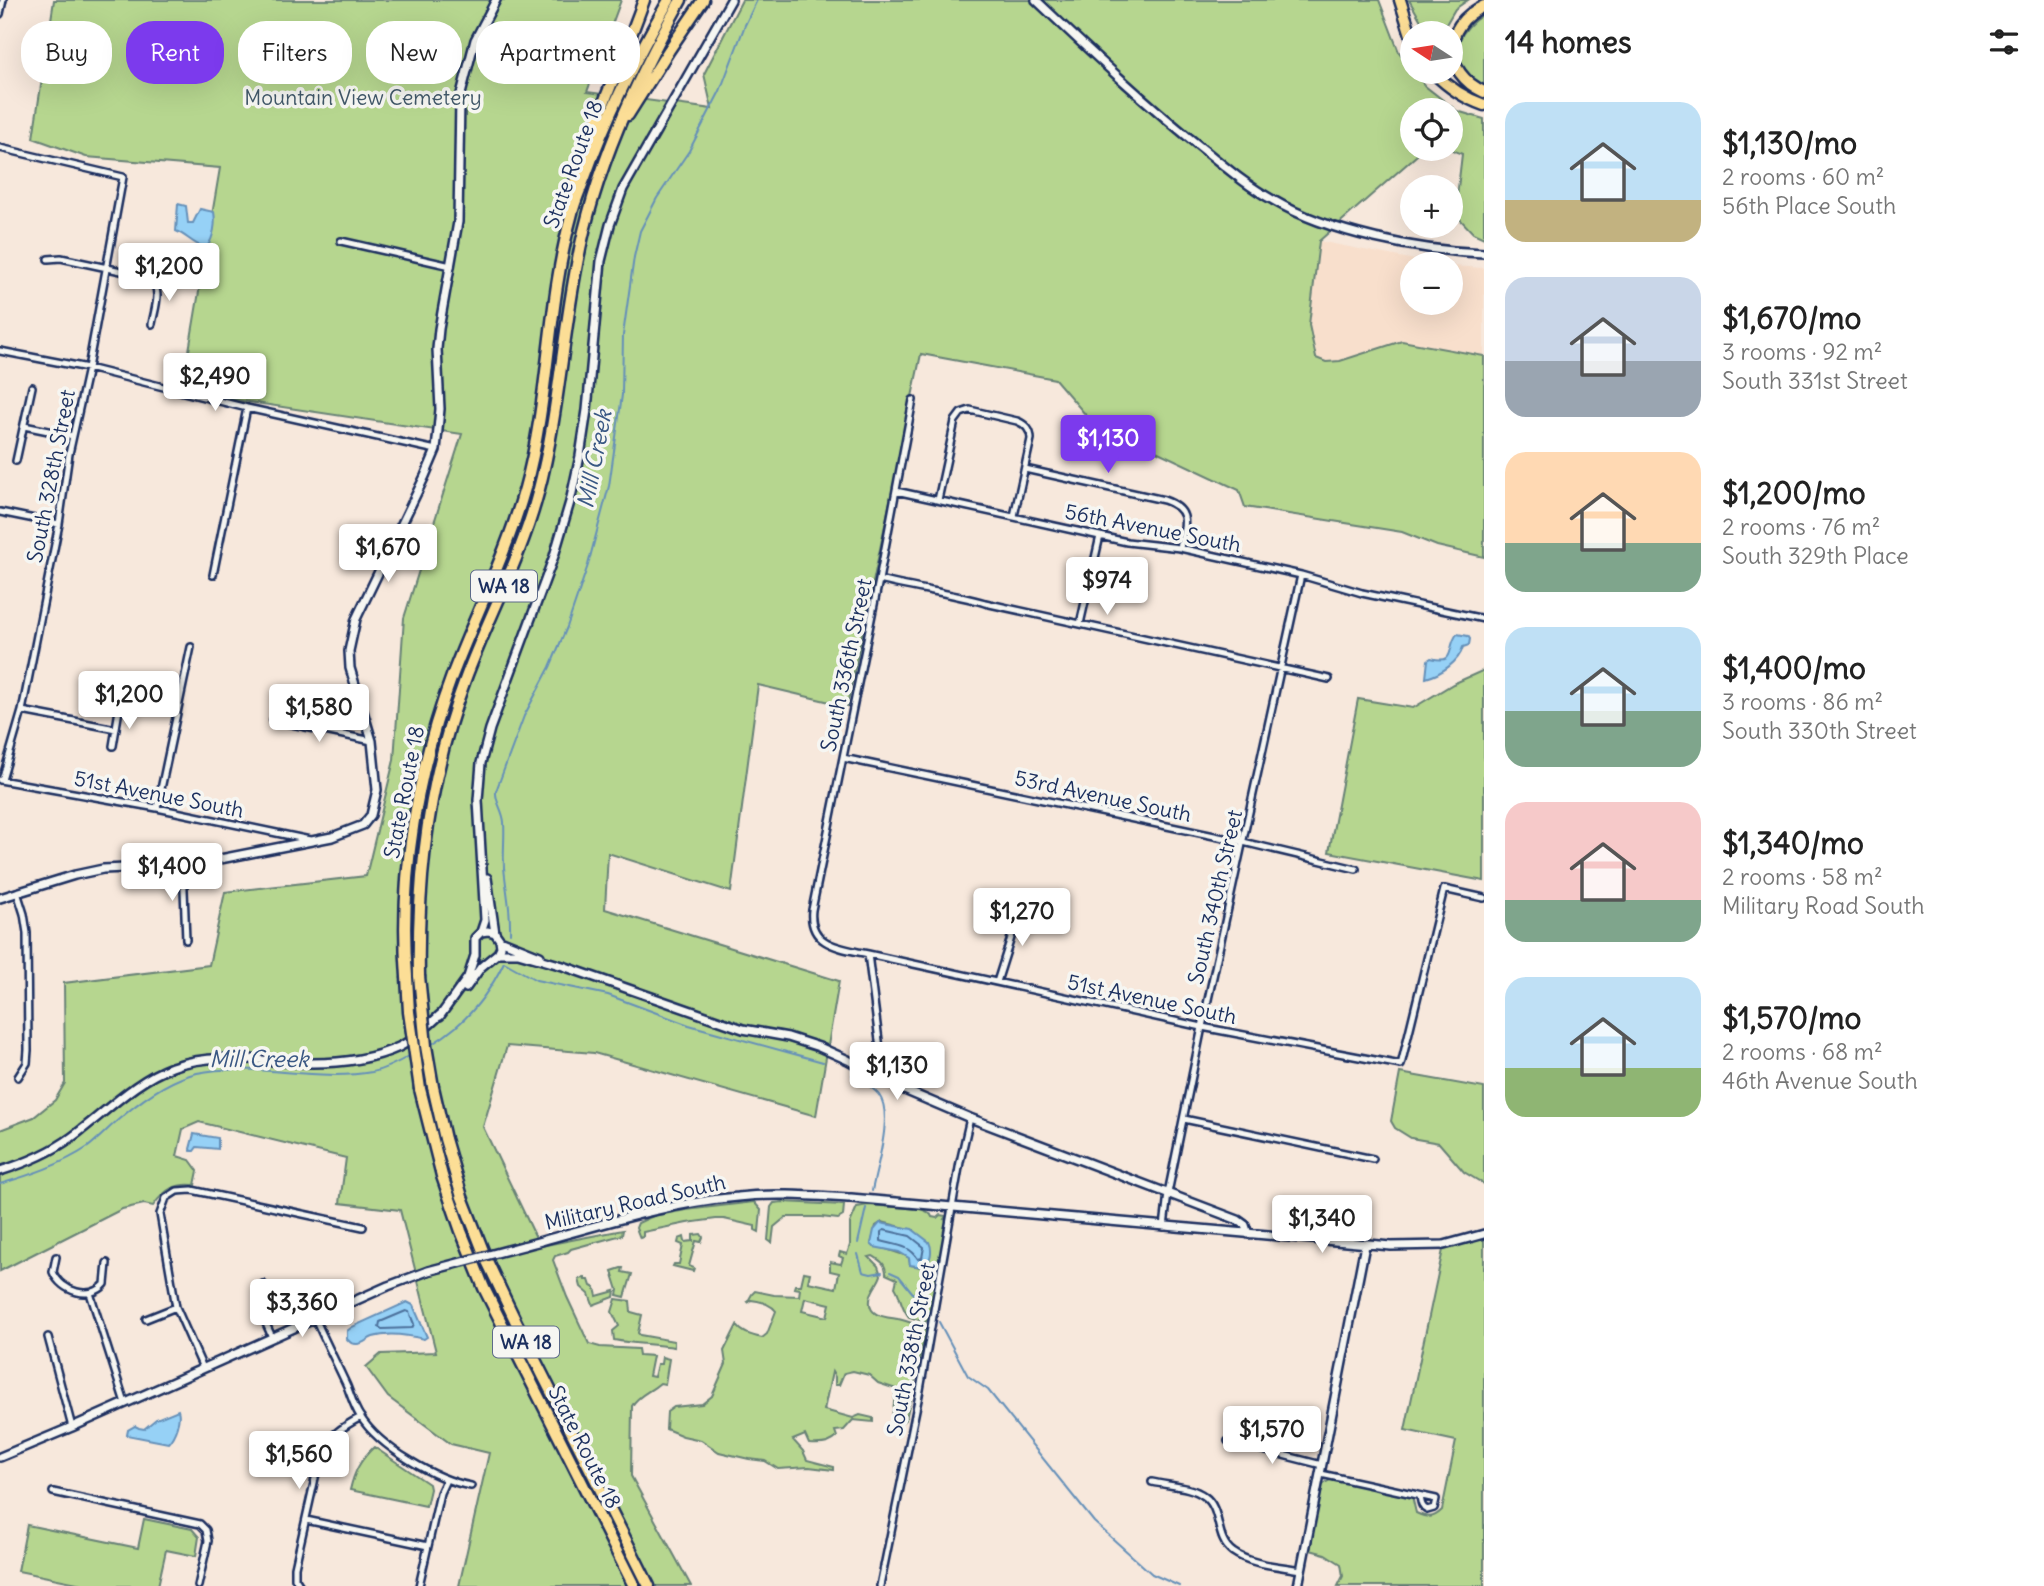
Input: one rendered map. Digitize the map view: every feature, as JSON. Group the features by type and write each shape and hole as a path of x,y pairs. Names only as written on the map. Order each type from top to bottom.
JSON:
{"highway":[{"path":"555,299 554,277 559,244 576,175 644,0"},
{"name":"State Route 18","path":"634,1586 484,1288 461,1231 442,1177 420,1089 409,1012 405,959 408,877 422,779 451,678 508,539 525,487 541,412 555,299 571,216 608,117 632,66 669,0"},
{"name":"State Route 18","path":"649,1586 487,1261 444,1139 426,1046 419,976 420,884 433,791 459,696 526,533 538,496 552,432 577,263 587,222 623,112 681,0"},
{"path":"615,140 639,96 703,0"},
{"path":"1399,0 1406,21"},
{"path":"1484,6 1461,22 1455,34 1452,54 1462,76 1484,92"},
{"path":"1446,84 1484,105"}],"main road":[{"path":"0,898 103,869 210,862 332,837 363,824 371,815 377,790 372,741 349,668 351,633 436,450 440,410 437,349 442,305 458,222 460,98 475,40 496,0"},
{"path":"440,1016 468,977 476,951 475,939 481,932 486,912 478,800 481,763 490,729 554,556 570,502 587,410 601,261 610,225 623,189 730,0"},
{"path":"1036,0 1178,130 1273,200 1310,217 1376,237 1416,247 1484,253"},
{"path":"0,1171 42,1156 71,1138 131,1091 173,1067 215,1059 238,1058 307,1063 358,1059 400,1046 440,1016 501,947 482,860"},
{"path":"481,932 488,930 563,966"},
{"path":"476,951 483,957 518,953 743,1029 788,1037 819,1047 884,1080 970,1118 1242,1222 1248,1234"},
{"name":"Military Road South","path":"0,1457 388,1286 428,1271 640,1214 700,1201 737,1197 816,1196 1411,1247 1444,1245 1484,1234"},
{"path":"1298,1586 1364,1245"}],"street":[{"path":"0,15 3,0"},
{"name":"South 328th Street","path":"0,148 123,177 22,711 1,780"},
{"path":"341,241 451,268"},
{"path":"48,259 61,258 149,277 158,291 152,324"},
{"path":"0,351 88,368 247,408 436,450"},
{"path":"16,461 32,387"},
{"name":"South 336th Street","path":"818,936 811,918 812,910 913,400"},
{"path":"213,575 247,408"},
{"path":"938,500 954,426 961,413 970,410 1017,421 1027,428 1031,439 1014,516"},
{"path":"24,426 73,436"},
{"path":"1025,469 1164,500 1183,512 1185,522 1180,548"},
{"name":"56th Avenue South","path":"896,491 1127,542 1180,548 1301,575 1354,591 1484,619"},
{"path":"0,512 59,524"},
{"path":"1080,624 1100,536"},
{"name":"South 340th Street","path":"1164,1227 1168,1193 1202,1027 1301,575"},
{"path":"879,580 1329,679"},
{"path":"157,808 191,647"},
{"path":"113,746 119,710"},
{"path":"22,711 116,729"},
{"path":"273,720 372,741"},
{"name":"53rd Avenue South","path":"843,758 1244,842 1356,869"},
{"name":"51st Avenue South","path":"1,780 312,840"},
{"path":"183,865 186,940"},
{"name":"51st Avenue South","path":"818,936 832,945 867,954 1202,1027 1401,1065 1444,889 1484,898"},
{"path":"17,892 27,933 29,1050 27,1063 18,1077"},
{"path":"997,982 1021,906"},
{"path":"867,954 884,1080"},
{"name":"South 338th Street","path":"880,1586 920,1390 970,1118"},
{"path":"1184,1119 1373,1159"},
{"path":"202,1368 176,1307 160,1214 164,1201 177,1191 187,1189 363,1227"},
{"path":"57,1257 53,1272 59,1283 72,1290 90,1293 105,1283 107,1263"},
{"path":"263,1284 259,1308 272,1337"},
{"path":"90,1293 125,1403"},
{"path":"146,1319 176,1307"},
{"path":"315,1318 361,1418 373,1431 423,1468 446,1480 471,1486"},
{"path":"48,1337 72,1427"},
{"path":"300,1586 295,1572 323,1448 334,1434 361,1418"},
{"path":"1228,1441 1322,1465"},
{"path":"1321,1474 1420,1496"},
{"path":"419,1586 440,1493 446,1480"},
{"path":"1152,1482 1203,1495 1213,1507 1221,1536 1231,1552 1241,1557 1301,1570"},
{"path":"53,1492 190,1521 203,1527 208,1541 198,1586"},
{"path":"306,1520 428,1546"}],"shaded area":[{"path":"1319,241 1400,257 1400,315 1463,315 1463,267 1484,268 1484,356 1402,341 1340,361 1326,362 1316,358 1309,325"}],"green space":[{"name":"Mountain View Cemetery","path":"54,0 621,0 613,21 476,21 476,84 590,84 587,92 712,109 704,74 742,0 1379,0 1400,53 1400,84 1423,84 1440,98 1400,98 1400,161 1410,161 1319,241 1309,325 1316,358 1326,362 1340,361 1402,341 1484,356 1484,557 1437,546 1402,532 1245,507 1239,490 1090,420 1055,379 921,354 847,706 758,685 731,892 608,853 605,909 839,981 816,1116 594,1053 507,1046 483,1127 540,1246 623,1230 622,1235 571,1249 555,1256 553,1260 589,1344 638,1349 639,1355 653,1356 649,1376 654,1377 662,1357 669,1359 665,1384 660,1383 632,1406 631,1476 691,1586 459,1586 489,1453 451,1444 388,1397 366,1367 381,1354 436,1352 400,1210 340,1203 346,1158 199,1122 183,1129 177,1156 190,1160 198,1171 195,1185 171,1188 153,1206 144,1204 122,1209 0,1271 0,1130 34,1117 55,1100 65,1083 64,983 209,965 225,892 366,876 394,760 404,618 462,434 182,392 220,168 86,157 33,138 41,84 112,84 112,21 51,21"},
{"path":"1409,0 1468,0 1455,9 1448,21 1421,21"},
{"path":"1484,14 1484,88 1463,72 1463,33"},
{"path":"1463,113 1484,119 1484,238 1473,233 1463,222 1463,175 1460,175 1463,161"},
{"path":"1484,670 1484,881 1329,852 1358,699 1413,708 1453,684"},
{"path":"1400,1073 1484,1088 1484,1184 1464,1172 1439,1143 1411,1138 1395,1128 1391,1121"},
{"path":"754,1202 761,1210 759,1232 755,1230 755,1226 724,1219 643,1232 643,1237 640,1238 636,1228 638,1223 653,1216"},
{"path":"774,1203 844,1205 843,1216 838,1219 786,1217 774,1227 772,1243 768,1240 771,1207"},
{"path":"868,1205 921,1209 932,1217 946,1216 944,1219 948,1220 928,1320 925,1322 909,1317 895,1287 897,1279 886,1274 881,1261 873,1256 869,1257 878,1266 881,1275 870,1297 872,1310 879,1315 908,1321 926,1331 906,1419 901,1423 892,1417 896,1389 878,1383 869,1375 853,1371 844,1373 839,1385 835,1385 832,1372 824,1410 853,1418 860,1415 873,1418 873,1422 853,1420 844,1430 835,1431 837,1437 834,1440 824,1444 809,1444 805,1435 793,1440 807,1460 834,1467 834,1470 809,1467 778,1469 765,1461 719,1452 701,1440 666,1429 667,1412 674,1407 702,1404 712,1396 726,1364 724,1351 737,1325 755,1336 762,1338 767,1334 776,1311 762,1302 751,1300 747,1303 755,1291 799,1296 800,1289 794,1288 795,1285 801,1285 804,1272 810,1273 808,1282 836,1288 839,1273 830,1271 830,1262 841,1264 843,1258 839,1256 840,1252 847,1254 850,1245 850,1223 857,1207","holes":["882,1222 914,1230 920,1267 910,1265 909,1258 904,1255 871,1244 876,1226","805,1298 830,1304 827,1317 802,1311"]},
{"path":"701,1234 703,1237 701,1242 696,1241 689,1266 694,1268 693,1271 673,1266 679,1264 683,1245 678,1243 679,1239 684,1237 685,1242 693,1241 693,1235"},
{"path":"1484,1234 1484,1586 1338,1586 1343,1576 1341,1564 1325,1554 1310,1550 1309,1544 1320,1488 1325,1483 1332,1479 1412,1496 1416,1513 1423,1516 1430,1517 1442,1510 1456,1441 1405,1430 1444,1245"},
{"path":"621,1268 622,1272 632,1274 625,1297 617,1295 612,1271"},
{"path":"585,1278 595,1288 597,1296 615,1291 614,1297 593,1305 589,1294 581,1287 579,1279"},
{"path":"616,1299 630,1301 631,1312 642,1315 638,1333 640,1335 674,1341 674,1347 614,1340 613,1331 619,1326 612,1312"},
{"path":"374,1447 429,1484 426,1506 350,1490 358,1467"},
{"path":"144,1519 192,1529 199,1537 196,1556 166,1550 158,1586 92,1586 18,1571 27,1525 138,1548"}],"water":[{"path":"178,204 186,206 188,223 193,223 200,209 214,212 214,230 207,247 198,245 176,231"},
{"path":"1457,634 1468,636 1469,645 1463,647 1458,658 1449,667 1426,678 1428,660 1448,657"},
{"path":"194,1134 218,1138 218,1149 197,1147 191,1151"},
{"path":"880,1223 912,1229 929,1242 931,1252 926,1265 910,1265 909,1258 899,1252 874,1247 871,1244 874,1230"},
{"path":"407,1302 413,1305 427,1337 424,1339 385,1335 357,1344 347,1339 347,1331 352,1327"},
{"path":"178,1410 177,1427 168,1443 127,1435 128,1430 135,1426 144,1429 156,1419"}],"waterway":[{"name":"Mill Creek","path":"510,933 504,867 504,822 496,791 524,716 567,627 588,565 609,486 622,395 623,335 640,231 657,198 689,151 720,91 757,0"},
{"path":"432,1044 474,1009 504,962 536,980 608,995 689,1025 823,1062"},
{"name":"Mill Creek","path":"0,1184 45,1169 78,1153 149,1096 187,1076 219,1070 329,1075 372,1072 411,1055"},
{"path":"852,1075 879,1095 885,1115 872,1191"},
{"path":"858,1243 866,1208"},
{"path":"858,1254 863,1272 882,1272"},
{"path":"890,1272 899,1276 928,1312"},
{"path":"939,1322 968,1376 988,1390 1094,1522 1152,1574 1179,1586"}]}
